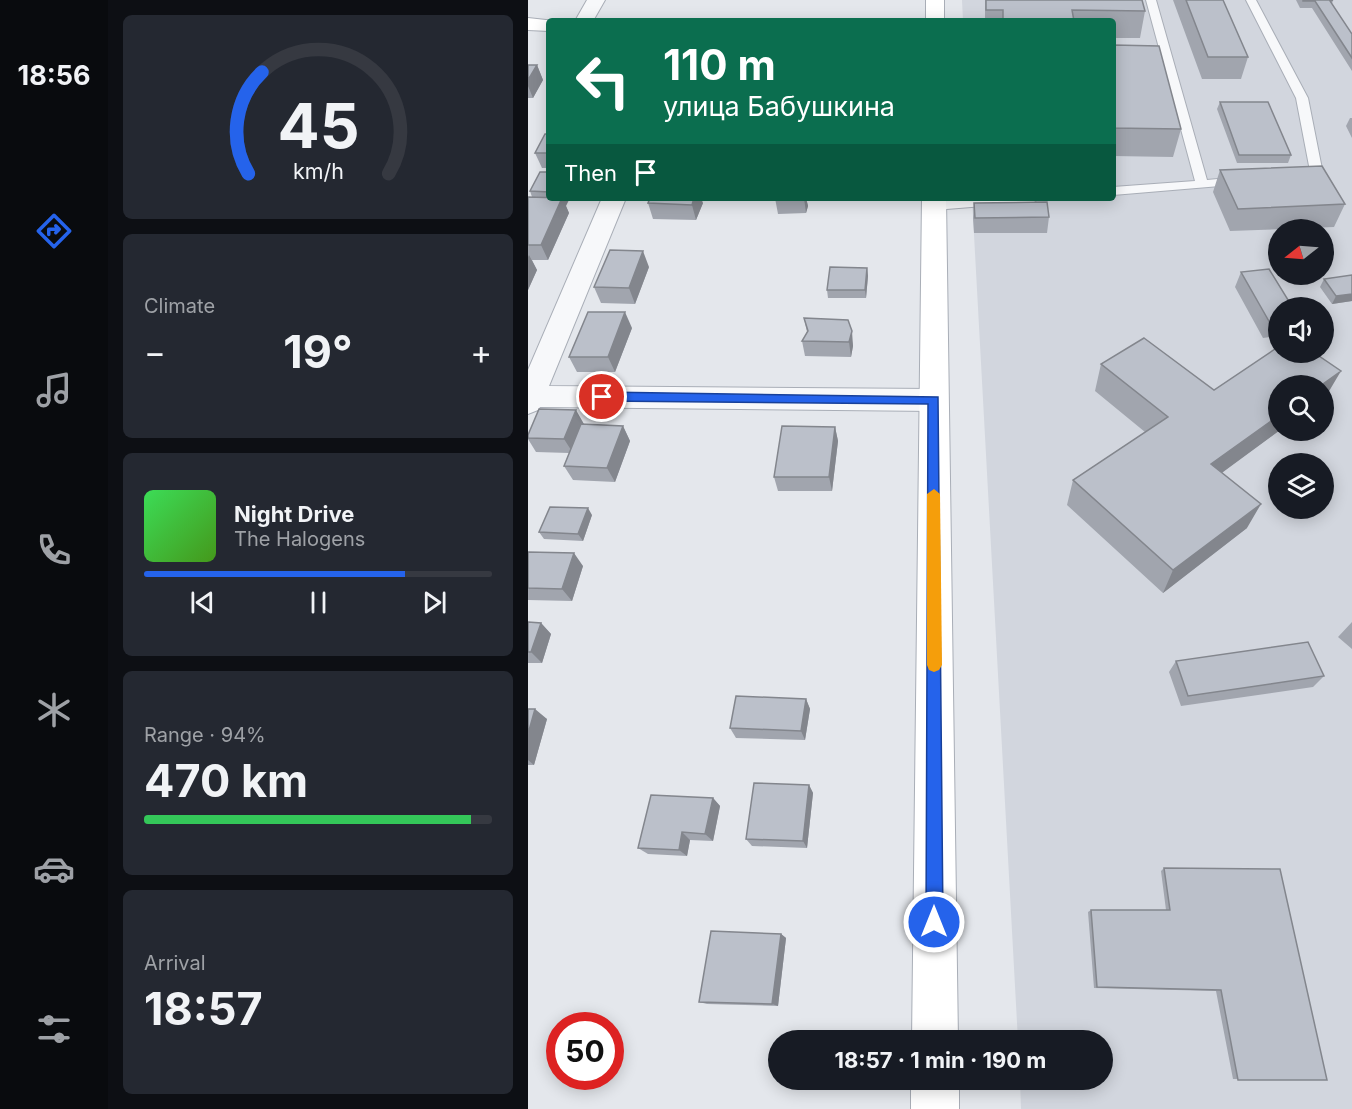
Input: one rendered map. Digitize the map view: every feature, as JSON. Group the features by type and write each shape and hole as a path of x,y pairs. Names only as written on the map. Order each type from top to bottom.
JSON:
{"main road":[{"path":"935,0 935,18"},
{"path":"528,24 546,24"},
{"path":"934,202 935,1030"},
{"path":"935,1090 935,1109"}],"street":[{"path":"586,18 596,0"},
{"path":"613,201 529,398 934,400"}],"lane":[{"path":"1151,0 1202,184"},
{"path":"1251,0 1302,98 1317,174 1282,177"},
{"path":"1116,191 1248,180"},
{"path":"934,202 959,201"}],"shaded area":[{"path":"962,0 1352,0 1352,1109 1021,1109 1020,1090 1113,1090 1113,1030 1017,1030 972,201 1116,201 1116,18 963,18"}],"building":[{"path":"986,0 1142,0 1145,11 1072,10 1073,18 1003,18 1003,10 986,10"},
{"path":"1186,0 1223,0 1248,57 1208,57"},
{"path":"1303,0 1333,0 1330,1 1352,34 1352,58 1315,1"},
{"path":"1116,45 1159,46 1181,129 1116,128"},
{"path":"528,65 537,65 528,80"},
{"path":"1220,102 1268,102 1291,155 1239,155"},
{"path":"545,134 546,134 546,153 535,153"},
{"path":"1322,166 1345,204 1238,209 1220,170"},
{"path":"540,172 546,172 546,192 530,191"},
{"path":"528,197 561,201 541,245 528,245"},
{"path":"649,201 693,201 692,205 648,203"},
{"path":"1047,202 1049,217 975,218 974,203"},
{"path":"610,250 643,251 629,288 594,287"},
{"path":"830,267 867,268 865,290 827,290"},
{"path":"1268,269 1268,285 1279,285 1286,297 1268,297 1268,319 1241,272"},
{"path":"1352,275 1352,294 1336,296 1328,285 1334,285 1334,278"},
{"path":"588,312 625,312 608,357 569,357"},
{"path":"804,318 848,320 852,331 849,342 802,341 808,331"},
{"path":"1144,338 1214,390 1268,354 1268,363 1329,363 1341,371 1334,376 1268,375 1268,423 1211,464 1261,504 1173,570 1073,480 1168,417 1101,364"},
{"path":"539,409 576,410 564,439 528,438"},
{"path":"581,424 623,426 607,468 564,466"},
{"path":"782,426 835,427 829,477 774,477"},
{"path":"550,507 588,508 578,534 539,532"},
{"path":"528,552 574,553 562,589 528,588"},
{"path":"528,622 541,623 531,652 528,652"},
{"path":"1308,642 1324,676 1188,696 1176,661"},
{"path":"736,696 806,699 801,731 730,728"},
{"path":"528,709 535,709 528,734"},
{"path":"754,783 809,785 803,841 746,839"},
{"path":"651,795 713,798 705,834 682,832 679,850 638,848"},
{"path":"1164,868 1280,869 1327,1080 1238,1080 1221,990 1097,987 1091,910 1170,910"},
{"path":"711,931 781,934 772,1004 699,1002"}],"slow traffic":[{"path":"934,494 934,665"}],"route":[{"path":"602,397 934,400 934,922"}]}
